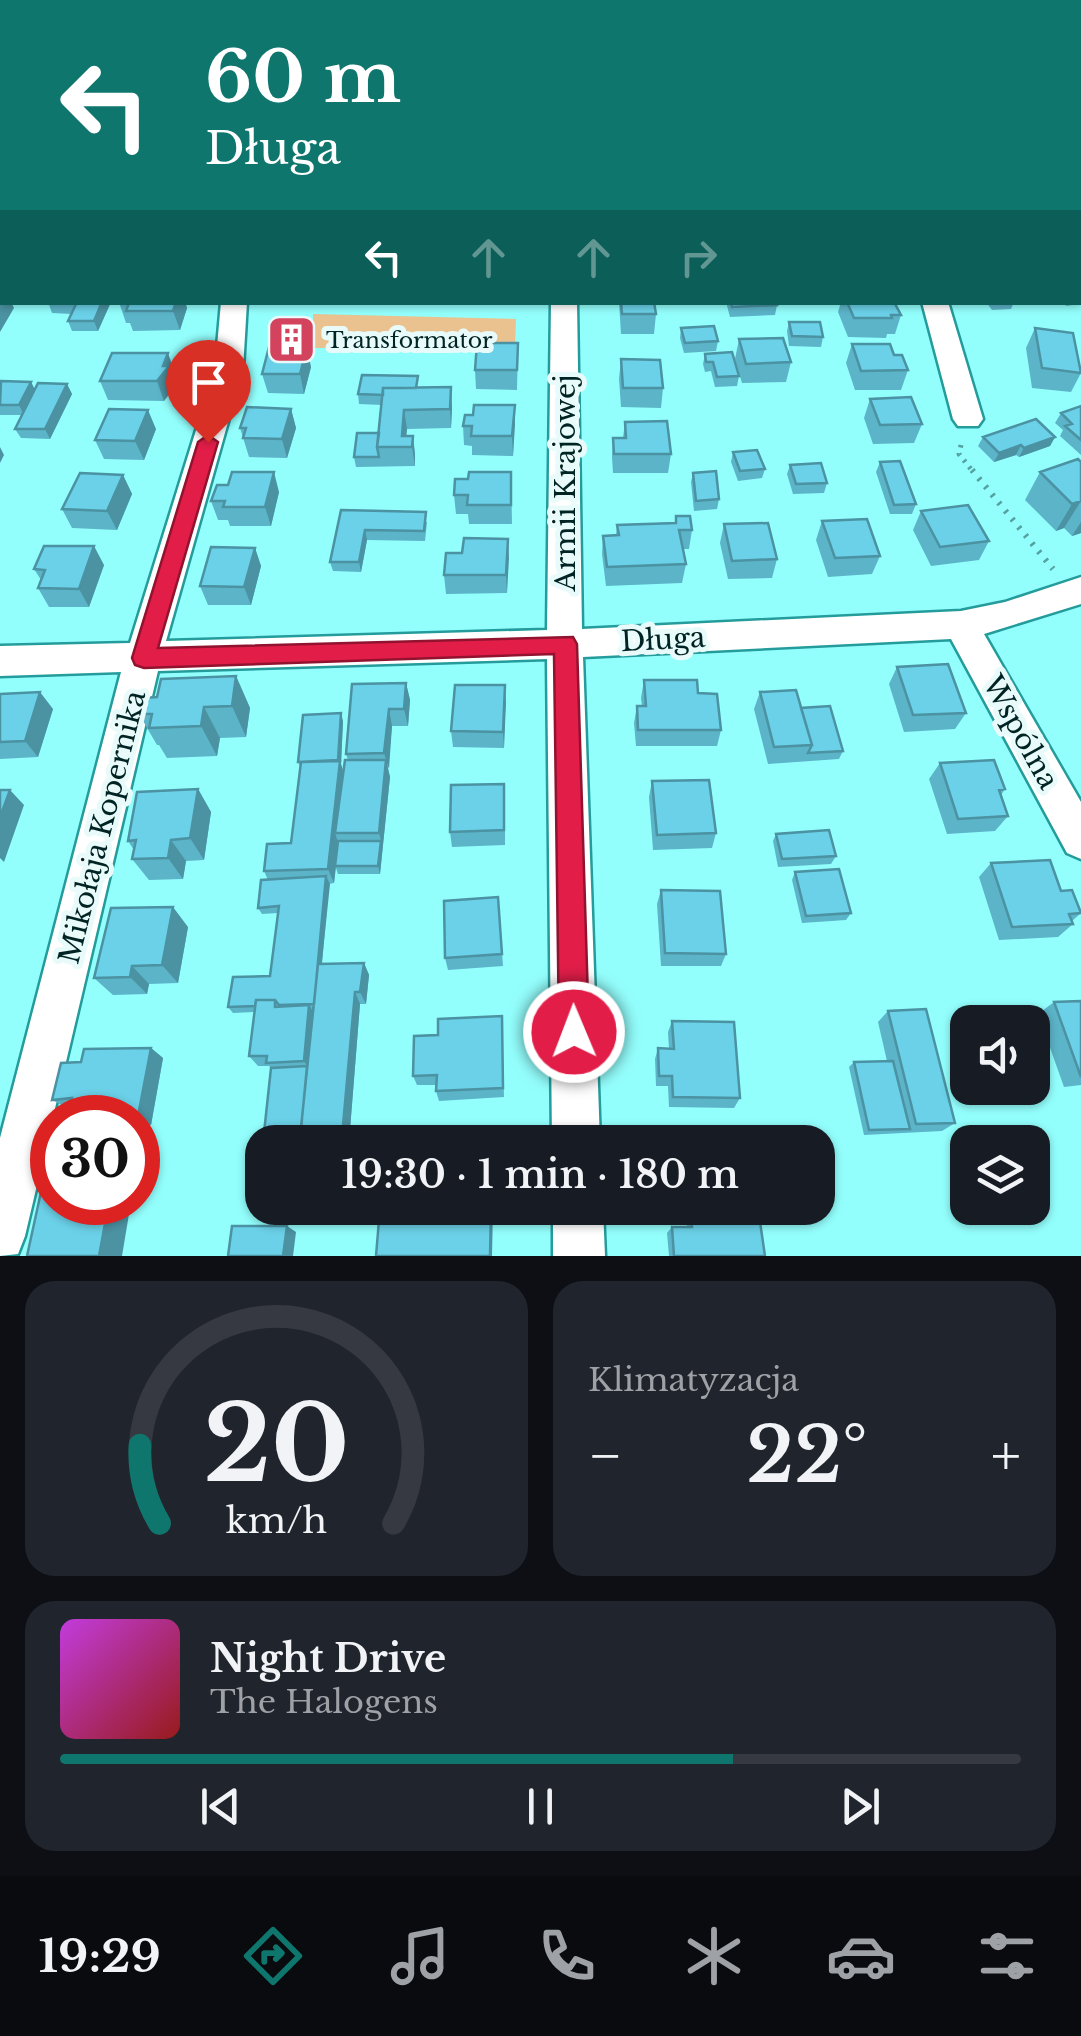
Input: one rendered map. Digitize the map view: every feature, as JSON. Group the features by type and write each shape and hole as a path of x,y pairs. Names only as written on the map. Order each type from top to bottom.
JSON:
{"street":[{"name":"Mikołaja Kopernika","path":"0,1236 144,658 230,369 234,305"},
{"name":"Armii Krajowej","path":"564,305 565,644 576,1125"},
{"path":"936,305 968,419"},
{"name":"Długa","path":"0,661 565,644 961,625 1006,616 1063,582"},
{"name":"Wspólna","path":"961,625 1081,840"},
{"path":"578,1225 578,1256"}],"path":[{"path":"968,419 959,454 1063,582"}],"shaded area":[{"path":"313,314 516,319 515,347 313,348"}],"building":[{"path":"76,305 101,305 94,321 68,321"},
{"path":"128,305 175,305 173,311 126,311"},
{"path":"621,305 654,305 656,314 622,314"},
{"path":"848,305 896,305 901,315 891,315 892,318 854,318"},
{"path":"789,322 820,322 823,337 792,336"},
{"path":"300,323 298,336 277,337 280,324"},
{"path":"714,326 718,341 685,343 681,328"},
{"path":"1035,328 1073,333 1081,373 1042,368"},
{"path":"783,338 791,362 746,364 739,339"},
{"path":"477,343 518,343 517,370 475,370"},
{"path":"852,344 890,344 894,355 902,355 908,370 861,371"},
{"path":"269,347 307,347 300,374 262,374"},
{"path":"732,352 739,376 717,377 713,362 706,362 705,354"},
{"path":"112,353 168,353 163,366 169,366 157,381 100,381"},
{"path":"621,359 660,360 663,388 623,388"},
{"path":"362,375 418,376 416,388 383,388 383,395 358,394"},
{"path":"1,381 31,382 19,405 0,405"},
{"path":"38,383 67,384 45,429 15,429"},
{"path":"451,387 450,409 404,410 402,436 413,436 412,447 377,447 383,388"},
{"path":"911,397 922,424 880,425 870,399"},
{"path":"474,405 515,405 512,436 471,436 472,426 463,426 465,415 473,415"},
{"path":"1081,406 1081,440 1065,426 1072,424 1061,413"},
{"path":"247,407 291,409 282,439 243,438 246,428 240,428"},
{"path":"109,409 148,410 135,441 95,440"},
{"path":"1036,419 1055,437 999,453 983,437"},
{"path":"667,421 671,454 614,454 613,438 626,438 625,422"},
{"path":"357,433 379,433 379,457 354,457"},
{"path":"757,450 765,469 740,471 733,452"},
{"path":"1078,459 1081,501 1072,504 1040,472"},
{"path":"900,461 916,504 894,505 880,462"},
{"path":"821,463 827,483 796,484 790,465"},
{"path":"716,471 719,499 696,501 693,473"},
{"path":"232,472 274,472 265,507 223,507 225,501 211,501 217,485 228,485"},
{"path":"469,472 511,472 511,505 467,505 468,495 454,495 455,479 468,479"},
{"path":"80,473 123,475 107,511 62,509"},
{"path":"968,505 989,541 940,547 921,511"},
{"path":"341,510 426,512 424,531 365,530 359,562 330,562"},
{"path":"676,516 690,516 692,530 679,530 686,564 607,567 603,536 619,535 617,525 676,523"},
{"path":"867,519 880,556 835,558 822,521"},
{"path":"768,523 777,559 732,561 724,524"},
{"path":"464,538 508,539 506,575 444,575 446,553 462,553"},
{"path":"44,546 94,546 79,589 38,588 45,570 34,569"},
{"path":"211,547 255,548 244,587 200,586"},
{"path":"948,664 966,713 913,715 897,667"},
{"path":"236,676 232,706 204,707 201,726 149,728 152,714 139,714 143,698 157,697 161,679"},
{"path":"644,680 697,680 698,693 717,694 721,730 638,730 637,706 646,706"},
{"path":"406,683 404,709 389,709 384,753 346,754 352,684"},
{"path":"455,685 505,685 503,732 451,731"},
{"path":"796,690 812,745 774,747 760,692"},
{"path":"40,692 25,741 0,742 0,694"},
{"path":"830,706 843,751 808,753 812,745 801,708"},
{"path":"341,713 338,760 298,762 303,715"},
{"path":"345,760 386,760 379,833 335,833"},
{"path":"994,760 1005,789 999,790 1008,816 958,819 940,763"},
{"path":"340,761 328,869 264,871 267,844 291,843 301,762"},
{"path":"709,780 716,833 657,835 652,781"},
{"path":"504,784 504,830 450,832 451,785"},
{"path":"198,789 190,838 171,840 168,858 132,859 136,840 128,841 137,792"},
{"path":"0,790 10,790 0,817"},
{"path":"829,830 836,856 782,859 776,834"},
{"path":"338,841 381,841 378,866 335,866"},
{"path":"1050,860 1061,891 1072,890 1081,913 1069,914 1073,924 1012,927 991,863"},
{"path":"839,869 851,913 806,916 795,872"},
{"path":"326,876 314,1004 279,1005 275,1000 256,1000 255,1006 228,1007 233,977 270,976 279,906 258,908 261,880"},
{"path":"661,890 720,891 726,954 665,953"},
{"path":"498,897 502,954 445,958 444,901"},
{"path":"173,907 162,965 132,966 130,977 94,978 111,908"},
{"path":"364,963 360,992 355,992 343,1125 301,1125 318,964"},
{"path":"256,1000 275,1000 275,1007 309,1005 304,1061 266,1063 267,1056 249,1056"},
{"path":"1081,1001 1081,1077 1054,1002"},
{"path":"926,1009 955,1123 916,1124 888,1011"},
{"path":"502,1016 503,1088 436,1091 437,1075 413,1076 414,1036 438,1035 438,1019"},
{"path":"672,1021 734,1022 740,1098 673,1097 672,1076 659,1076 658,1048 674,1049"},
{"path":"151,1048 142,1095 53,1095 61,1063 81,1062 84,1049"},
{"path":"893,1061 910,1129 869,1130 854,1062"},
{"path":"307,1066 301,1125 265,1125 271,1068"},
{"path":"34,1225 105,1225 99,1256 27,1256"},
{"path":"379,1225 491,1225 490,1256 376,1256"},
{"path":"760,1225 765,1256 674,1256 672,1227"},
{"path":"232,1226 287,1226 283,1256 228,1256"}],"place":[{"name":"Transformator","path":"291,340"}],"route":[{"path":"208,442 144,658 565,644 574,1032"}]}
